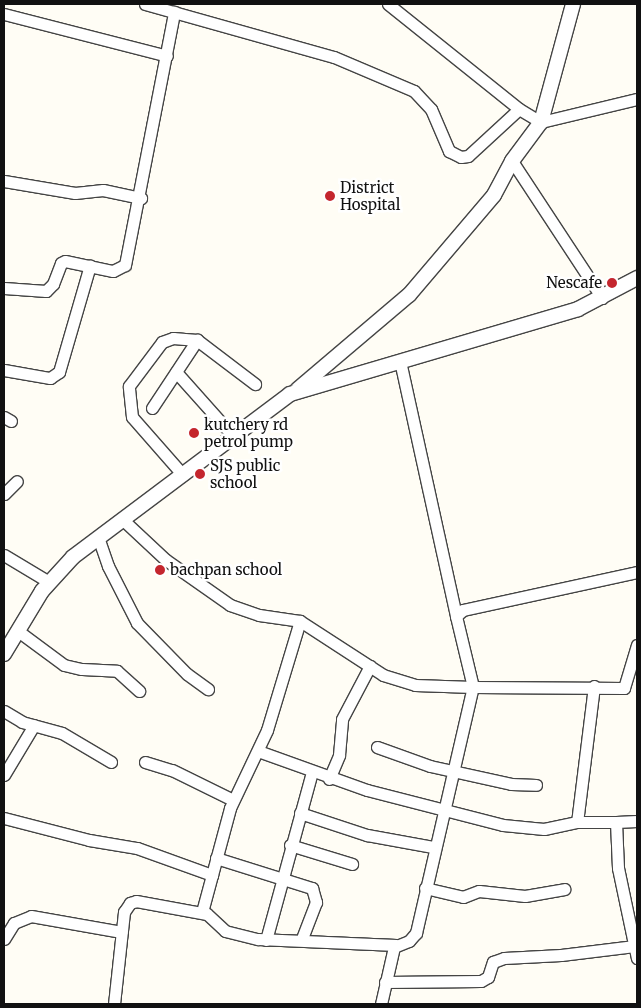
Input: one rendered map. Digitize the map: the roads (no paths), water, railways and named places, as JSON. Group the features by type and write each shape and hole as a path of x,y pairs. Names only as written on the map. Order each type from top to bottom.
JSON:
{"street":[{"path":"145,4 334,57 414,91 431,109 449,151 454,155 468,156 519,109"},
{"path":"388,4 519,109 541,122 637,99"},
{"path":"4,654 50,582 98,537 336,360 410,295 483,210 512,162 541,122 573,4"},
{"path":"4,288 44,292 53,284 60,263 71,260 112,271 125,265 141,198 174,12"},
{"path":"4,14 167,56"},
{"path":"512,162 602,298"},
{"path":"4,181 75,193 104,190 141,198"},
{"path":"4,370 50,378 59,372 90,265"},
{"path":"290,394 578,309 637,278"},
{"path":"183,475 132,417 129,386 162,342 173,338 197,340 255,384"},
{"path":"152,408 197,340"},
{"path":"114,1004 126,906 136,901 202,912 212,916 225,931 266,940 302,939 396,945 409,941 416,933 442,811 473,687 400,361"},
{"path":"176,372 234,436"},
{"path":"4,494 17,481"},
{"path":"122,520 166,560 230,605 259,615 300,622 370,666 404,683 473,687 594,686 624,688 637,646"},
{"path":"98,537 108,566 137,622 187,674 208,689"},
{"path":"4,555 50,582"},
{"path":"456,616 463,610 637,572"},
{"path":"202,912 233,800 258,751 285,677 300,622"},
{"path":"18,631 64,665 82,670 117,671 139,691"},
{"path":"329,779 339,755 342,720 370,666"},
{"path":"577,822 594,686"},
{"path":"4,712 34,725 62,734 111,762"},
{"path":"4,775 34,725"},
{"path":"377,747 452,771 511,784 536,786"},
{"path":"258,751 329,779 442,811 531,829 577,822 637,821"},
{"path":"145,762 172,770 233,800"},
{"path":"266,940 290,845 312,772"},
{"path":"300,813 367,835 434,847"},
{"path":"4,818 89,840 137,848 212,875"},
{"path":"616,822 618,868 632,921 637,958"},
{"path":"290,845 352,864"},
{"path":"216,858 307,885 315,892 316,902 302,939"},
{"path":"425,888 463,897 479,891 525,896 564,889"},
{"path":"4,939 14,923 32,916 122,932"},
{"path":"381,1004 385,982 396,945"},
{"path":"385,982 481,981 488,976 494,962 504,958 562,956 634,946"}],"place":[{"name":"District Hospital","path":"330,196"},
{"name":"Nescafe","path":"612,283"},
{"name":"kutchery rd petrol pump","path":"194,433"},
{"name":"SJS public school","path":"200,474"},
{"name":"bachpan school","path":"160,570"}]}
